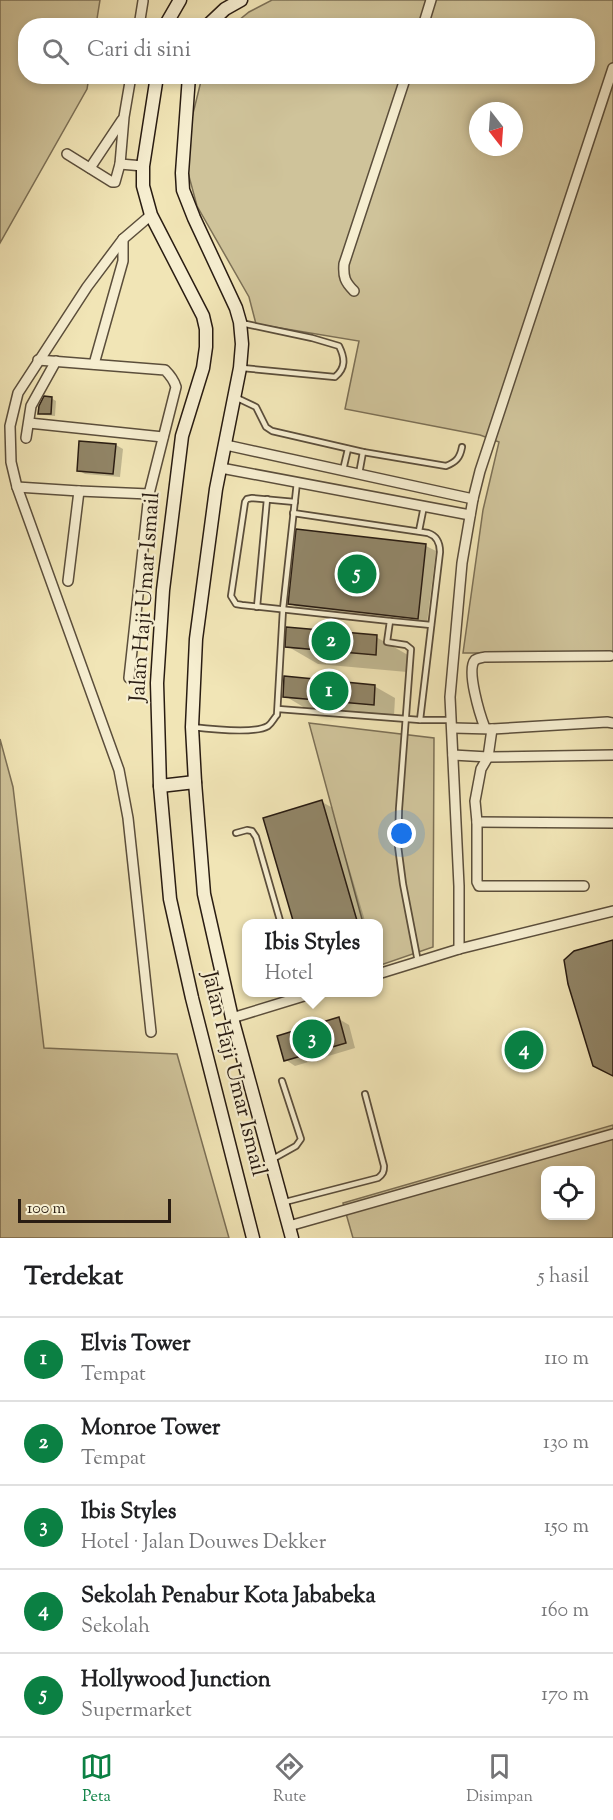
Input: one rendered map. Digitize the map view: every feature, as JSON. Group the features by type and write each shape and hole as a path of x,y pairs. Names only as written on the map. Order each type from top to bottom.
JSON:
{"main road":[{"path":"170,18 180,0"},
{"path":"215,18 225,9 241,0"},
{"name":"Jalan Haji Umar Ismail","path":"156,84 143,166 143,186 151,215 202,316 206,329 202,368 182,436 163,590 157,683 159,786 170,899 192,998 253,1238"},
{"name":"Jalan Haji Umar Ismail","path":"188,84 182,174 183,190 194,219 236,308 242,344 235,397 216,489 196,639 192,727 204,894 232,1018 290,1232"},
{"path":"159,786 195,782"}],"street":[{"path":"425,18 431,0"},
{"path":"140,18 143,1"},
{"path":"459,949 459,885 450,697 462,563 470,515 473,498 520,348 613,68"},
{"path":"67,154 112,182 117,178 129,84"},
{"path":"354,291 344,281 344,264 403,84"},
{"path":"90,168 124,117"},
{"path":"120,164 143,166"},
{"path":"151,215 123,239 87,287 18,393 10,426 11,462 17,487 119,770 128,818 151,1032"},
{"path":"94,364 123,261 123,239"},
{"path":"39,360 165,370 176,387 149,494 129,678"},
{"path":"26,438 32,406 56,361"},
{"path":"29,423 163,437"},
{"path":"226,445 473,498"},
{"path":"297,482 300,462"},
{"path":"221,468 470,515"},
{"path":"17,487 149,494"},
{"path":"68,580 79,491"},
{"path":"584,886 479,885 475,801 481,769 488,757 489,728 475,693 472,668 474,661 478,658 610,656"},
{"path":"452,724 489,728 613,723"},
{"path":"453,755 613,756"},
{"path":"477,822 613,824"},
{"path":"383,972 459,949 613,911"},
{"path":"232,1018 296,997"},
{"path":"290,1232 613,1134"}],"lane":[{"path":"240,322 339,346 343,354 343,365 335,377 240,368"},
{"path":"235,397 256,407 266,427 272,431 348,449 446,466 456,462 462,447"},
{"path":"342,471 348,449"},
{"path":"359,474 363,452"},
{"path":"192,727 223,730 260,729 272,722 277,715 283,609 297,482"},
{"path":"295,502 252,498 245,502 231,596 236,604 431,625"},
{"path":"257,607 267,499"},
{"path":"418,531 424,506"},
{"path":"293,513 434,535 440,546 420,720"},
{"path":"390,621 387,642 406,645 411,649 398,846 418,962"},
{"path":"278,709 452,724"},
{"path":"236,833 247,830 252,831 256,837 280,919"},
{"path":"271,1160 296,1146 301,1139 282,1081"},
{"path":"282,1203 382,1175 384,1166 364,1094"}],"shaded area":[{"path":"0,0 100,0 97,18 18,18 18,84 88,84 0,243"},
{"path":"272,0 613,0 613,653 463,653 483,510 499,442 480,435 345,409 359,341 256,324 249,297 197,206 183,154 200,84 595,84 595,18 242,18"},
{"path":"309,723 434,738 433,947 383,964 383,919 362,919"},
{"path":"0,739 13,787 44,1048 177,1054 229,1238 0,1238"},
{"path":"613,1125 613,1238 353,1238 343,1203"}],"building":[{"path":"44,396 52,397 51,414 38,414"},
{"path":"79,441 116,444 113,474 77,471"},
{"path":"296,529 426,544 418,619 288,604"},
{"path":"286,627 377,635 376,655 285,647"},
{"path":"284,676 375,685 374,705 283,697"},
{"path":"322,800 357,919 293,919 263,818"},
{"path":"613,940 613,1076 593,1066 568,984 564,960 574,951"},
{"path":"339,1017 346,1043 284,1061 277,1036"}],"place":[{"name":"Hollywood Junction","path":"357,574"},
{"name":"Monroe Tower","path":"331,641"},
{"name":"Elvis Tower","path":"329,691"},
{"name":"Ibis Styles","path":"312,1039"},
{"name":"Sekolah Penabur Kota Jababeka","path":"524,1050"}]}
